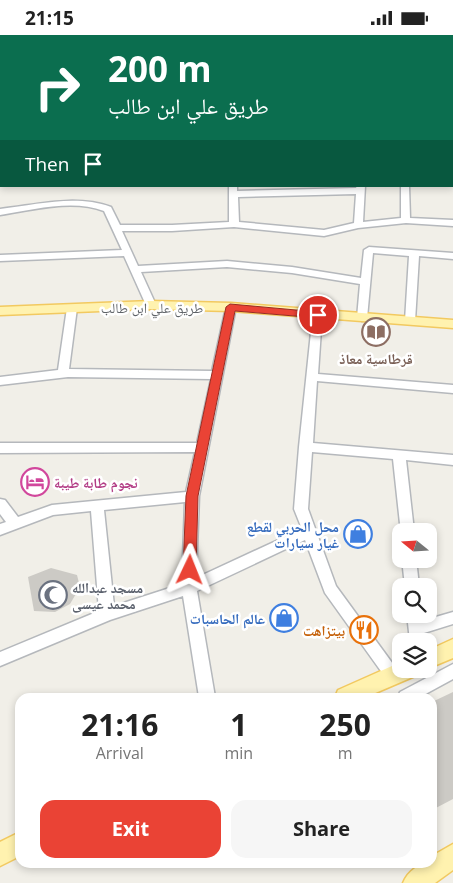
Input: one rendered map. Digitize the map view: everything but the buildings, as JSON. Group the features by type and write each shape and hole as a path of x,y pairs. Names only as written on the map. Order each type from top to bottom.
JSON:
{"main road":[{"name":"طريق علي ابن طالب","path":"0,311 151,305 230,307 453,324"},
{"path":"437,655 453,648"},
{"path":"354,693 392,676"},
{"path":"0,854 15,846"},
{"path":"415,883 431,868"}],"street":[{"path":"405,187 406,220"},
{"path":"234,224 233,190 361,189 358,225"},
{"path":"0,212 78,203 100,205 108,209 151,305"},
{"path":"116,228 172,228 234,224 324,233 358,225 406,220 453,223"},
{"path":"362,318 368,250 453,256"},
{"path":"0,258 128,253"},
{"path":"410,321 414,253"},
{"path":"134,269 227,264 292,270 365,282"},
{"path":"207,693 189,588 192,496 230,307"},
{"path":"63,373 72,308"},
{"path":"318,315 301,509 330,589 392,661"},
{"path":"0,381 63,373 217,375"},
{"path":"312,377 453,389"},
{"path":"0,448 202,447"},
{"path":"305,447 453,460"},
{"path":"399,455 405,523"},
{"path":"0,530 52,510 192,496"},
{"path":"0,504 15,523"},
{"path":"98,505 107,615"},
{"path":"0,659 107,615 189,588 309,532"},
{"path":"420,633 453,618"},
{"path":"413,693 453,671"}],"place":[{"name":"قرطاسية معاذ","path":"376,332"},
{"name":"نجوم طابة طيبة","path":"35,482"},
{"name":"محل الحربي لقطع غيار سيارات","path":"358,534"},
{"name":"مسجد عبدالله محمد عيسى","path":"53,595"},
{"name":"عالم الحاسبات","path":"284,618"},
{"name":"بيتزاهت","path":"364,630"}],"route":[{"path":"190,570 192,496 230,307 318,315"}]}
